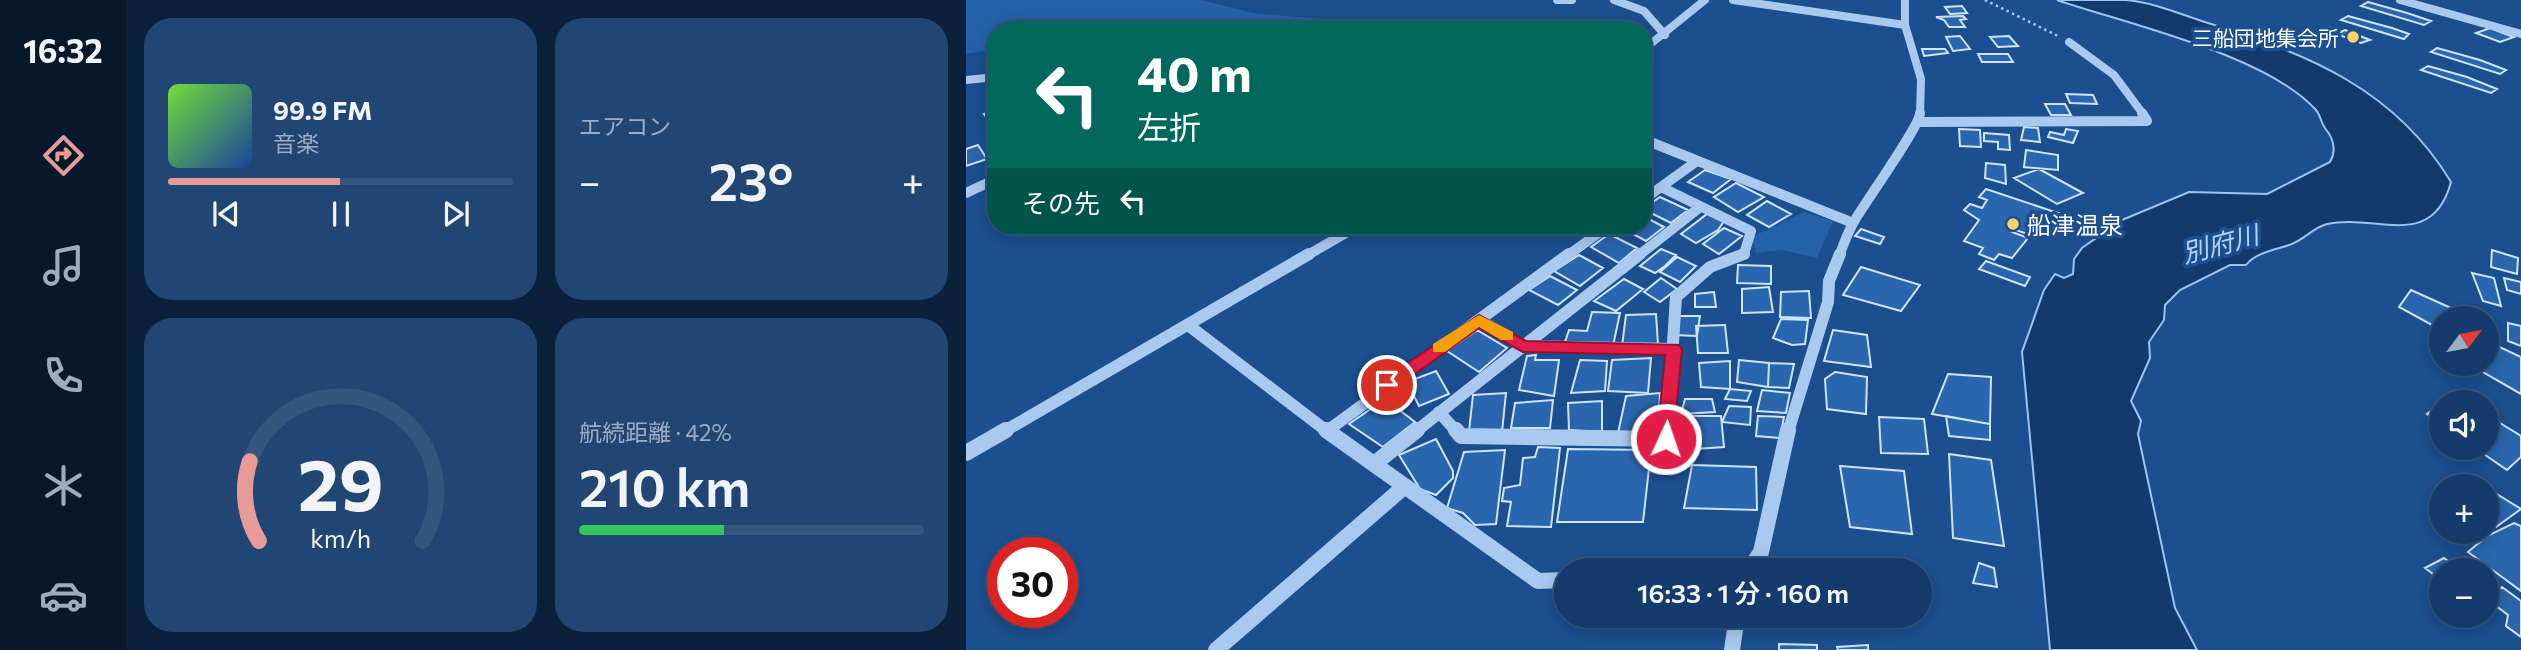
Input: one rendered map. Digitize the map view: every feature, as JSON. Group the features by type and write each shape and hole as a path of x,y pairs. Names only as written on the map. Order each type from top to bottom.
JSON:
{"street":[{"path":"1557,0 1572,0"},
{"path":"1614,0 1634,5 1646,12 1665,35"},
{"path":"1652,44 1705,0"},
{"path":"1733,0 1905,25"},
{"path":"1756,558 1760,552 1793,407 1828,302 1829,281 1853,223 1889,164 1920,122 1921,79 1905,25 1905,0"},
{"path":"2400,0 2521,34"},
{"path":"1920,122 2147,121 2128,89 2104,63 2069,42"},
{"path":"966,80 987,78"},
{"path":"1652,143 1853,223"},
{"path":"1652,194 1697,161"},
{"path":"966,193 987,183"},
{"path":"1439,412 1461,436 1666,439 1676,297 1710,267 1744,254 1751,231 1699,208 1661,187"},
{"path":"1374,464 1699,208"},
{"path":"966,453 1343,235"},
{"path":"1327,431 1596,235"},
{"path":"1479,320 1523,346 1674,349"},
{"path":"1188,325 1327,431 1538,581 1554,580"},
{"path":"1216,650 1405,486"},
{"path":"1732,650 1735,628"}],"path":[{"path":"1985,0 2069,42"}],"shaded area":[{"path":"966,0 1201,0 1253,13 1345,21 987,21 987,50 966,54"},
{"path":"1804,212 1833,221 1817,258 1782,250 1756,253 1755,245 1748,242 1756,235"}],"water":[{"name":"別府川","path":"2057,0 2126,0 2147,3 2245,35 2314,62 2376,99 2403,122 2429,150 2451,182 2442,203 2430,217 2416,223 2400,225 2345,222 2327,224 2294,243 2260,255 2246,265 2230,265 2180,290 2165,305 2164,320 2149,342 2150,358 2131,401 2141,421 2138,434 2175,608 2197,650 2050,650 2022,352 2044,290 2055,274 2064,278 2073,274 2074,259 2082,248 2122,220 2189,192 2267,194 2330,162 2333,144 2316,110 2294,90 2265,73 2194,43"}],"building":[{"path":"2368,2 2431,21 2424,25 2361,6"},
{"path":"1962,6 1967,13 1950,14 1945,7"},
{"path":"1963,16 1966,19 1960,20 1965,27 1949,27 1944,20 1936,17"},
{"path":"2348,16 2409,34 2404,39 2341,20"},
{"path":"2490,28 2514,37 2500,42 2476,33"},
{"name":"三船団地集会所","path":"2345,30 2370,40 2361,43 2336,34"},
{"path":"1960,36 1970,49 1953,51 1946,37"},
{"path":"2009,36 2018,46 1998,47 1990,37"},
{"path":"2437,48 2506,70 2500,74 2431,52"},
{"path":"1922,49 1945,49 1948,53 1924,56"},
{"path":"1978,54 2008,54 2013,62 1982,62"},
{"path":"2428,66 2497,89 2491,93 2421,70"},
{"path":"2066,94 2093,95 2097,104 2070,103"},
{"path":"2045,104 2065,104 2071,115 2051,115"},
{"path":"2024,127 2038,128 2040,142 2021,140"},
{"path":"1959,129 1980,130 1981,147 1960,146"},
{"path":"2066,129 2078,131 2073,143 2048,137 2050,132 2064,135"},
{"path":"1984,133 2009,135 2010,150 1998,149 1998,142 1984,141"},
{"path":"978,145 987,159 966,166 966,149"},
{"path":"2026,150 2058,155 2058,170 2024,167"},
{"path":"1986,163 2005,165 2006,184 1985,178"},
{"path":"2039,169 2083,193 2057,204 2014,178"},
{"path":"1705,170 1731,179 1713,193 1688,182"},
{"path":"1736,183 1764,197 1738,212 1714,197"},
{"name":"船津温泉","path":"1986,189 2061,214 2055,225 2049,223 2039,238 2013,229 2012,232 2028,238 2012,258 1999,254 1994,260 1979,254 1983,248 1964,241 1979,220 1964,210 1970,204 1982,208 1987,200 1979,197"},
{"path":"1660,197 1688,210 1671,223 1652,214 1652,203"},
{"path":"1767,201 1791,214 1769,227 1747,215"},
{"path":"1707,214 1724,221 1718,230 1696,243 1681,234"},
{"path":"1652,221 1664,227 1646,241 1635,235 1652,235"},
{"path":"1724,228 1742,236 1719,254 1703,244"},
{"path":"1861,229 1884,237 1880,244 1855,236"},
{"path":"1611,235 1637,248 1619,263 1591,247"},
{"path":"1661,249 1676,255 1655,273 1640,266"},
{"path":"2492,250 2518,258 2517,274 2491,267"},
{"path":"1579,255 1603,268 1580,286 1554,271"},
{"path":"1677,257 1696,266 1680,282 1660,272"},
{"path":"1986,261 2030,277 2025,286 1979,269"},
{"path":"1738,265 1771,266 1771,284 1737,283"},
{"path":"1861,267 1920,285 1901,311 1843,295"},
{"path":"2472,273 2494,278 2501,306 2483,301"},
{"path":"1550,276 1577,290 1558,305 1529,290"},
{"path":"1661,278 1677,289 1660,302 1644,292"},
{"path":"2504,278 2521,282 2521,294 2507,290"},
{"path":"1624,279 1643,289 1616,311 1594,301"},
{"path":"1769,287 1773,312 1742,313 1742,289"},
{"path":"2411,290 2446,306 2429,306 2429,323 2399,307"},
{"path":"1809,291 1811,318 1780,317 1781,292"},
{"path":"1714,292 1716,307 1695,307 1695,294"},
{"path":"1592,312 1620,313 1613,346 1564,345 1569,330 1587,331"},
{"path":"1656,314 1658,344 1622,346 1626,315"},
{"path":"1679,316 1700,316 1697,336 1674,335"},
{"path":"1781,319 1808,320 1805,344 1792,345 1773,338"},
{"path":"2508,323 2521,326 2521,346 2508,341"},
{"path":"1725,325 1728,353 1698,353 1696,326"},
{"path":"1477,330 1507,348 1479,372 1447,351"},
{"path":"1833,330 1867,335 1871,367 1824,361"},
{"path":"2499,347 2521,357 2521,394 2490,376 2499,376"},
{"path":"1536,355 1535,360 1559,360 1554,396 1519,390 1527,356"},
{"path":"1651,358 1648,393 1608,391 1612,360"},
{"path":"1580,360 1607,361 1605,391 1571,393"},
{"path":"1739,360 1769,363 1768,387 1737,382"},
{"path":"1730,361 1730,389 1701,387 1699,363"},
{"path":"1769,363 1794,364 1789,388 1768,387"},
{"path":"1436,371 1449,394 1419,406 1407,382"},
{"path":"1835,372 1867,377 1866,414 1827,409 1825,379"},
{"path":"1948,374 1991,377 1990,424 1932,414"},
{"path":"1730,389 1751,391 1747,401 1725,399"},
{"path":"1762,390 1790,393 1786,413 1757,411"},
{"path":"1506,393 1502,432 1469,431 1473,395"},
{"path":"1660,393 1658,434 1618,433 1626,396"},
{"path":"1385,399 1415,422 1383,447 1349,424"},
{"path":"1685,399 1712,399 1715,412 1681,414"},
{"path":"1553,400 1550,428 1511,428 1515,403"},
{"path":"1602,401 1602,432 1569,430 1568,403"},
{"path":"1729,406 1751,407 1750,425 1722,422"},
{"path":"1686,416 1721,416 1724,447 1680,450"},
{"path":"1758,416 1784,417 1780,438 1756,436"},
{"path":"1946,416 1990,424 1990,440 1949,436"},
{"path":"1879,417 1924,419 1928,454 1881,453"},
{"path":"2499,422 2521,436 2521,457 2507,470 2492,460 2499,460"},
{"path":"1436,439 1453,471 1453,478 1436,495 1420,489 1399,455"},
{"path":"1538,447 1560,448 1551,527 1507,526 1511,502 1502,501 1504,488 1520,485 1523,458 1535,457"},
{"path":"1568,449 1651,450 1643,522 1557,522"},
{"path":"1505,450 1496,524 1475,525 1463,513 1447,508 1464,452"},
{"path":"1949,454 1991,460 2004,546 1953,538"},
{"path":"1692,465 1756,467 1757,510 1684,508"},
{"path":"1840,466 1904,471 1912,534 1850,527"},
{"path":"2499,495 2521,509 2499,525"},
{"path":"2514,523 2521,526 2521,591 2499,575 2499,558 2476,558 2468,552 2478,544 2499,544 2499,530"},
{"path":"1979,563 1994,568 1997,587 1973,583"},
{"path":"2502,587 2521,601 2521,637 2506,626 2508,615 2499,608 2499,590"},
{"path":"1779,644 1817,645 1817,650 1779,650"},
{"path":"1868,645 1868,650 1838,650 1837,647"}],"slow traffic":[{"path":"1439,348 1479,320 1507,336"}],"place":[{"name":"三船団地集会所","path":"2353,37"},
{"name":"船津温泉","path":"2013,224"}],"route":[{"path":"1387,385 1479,320 1523,346 1606,350 1674,349 1666,439"}]}
